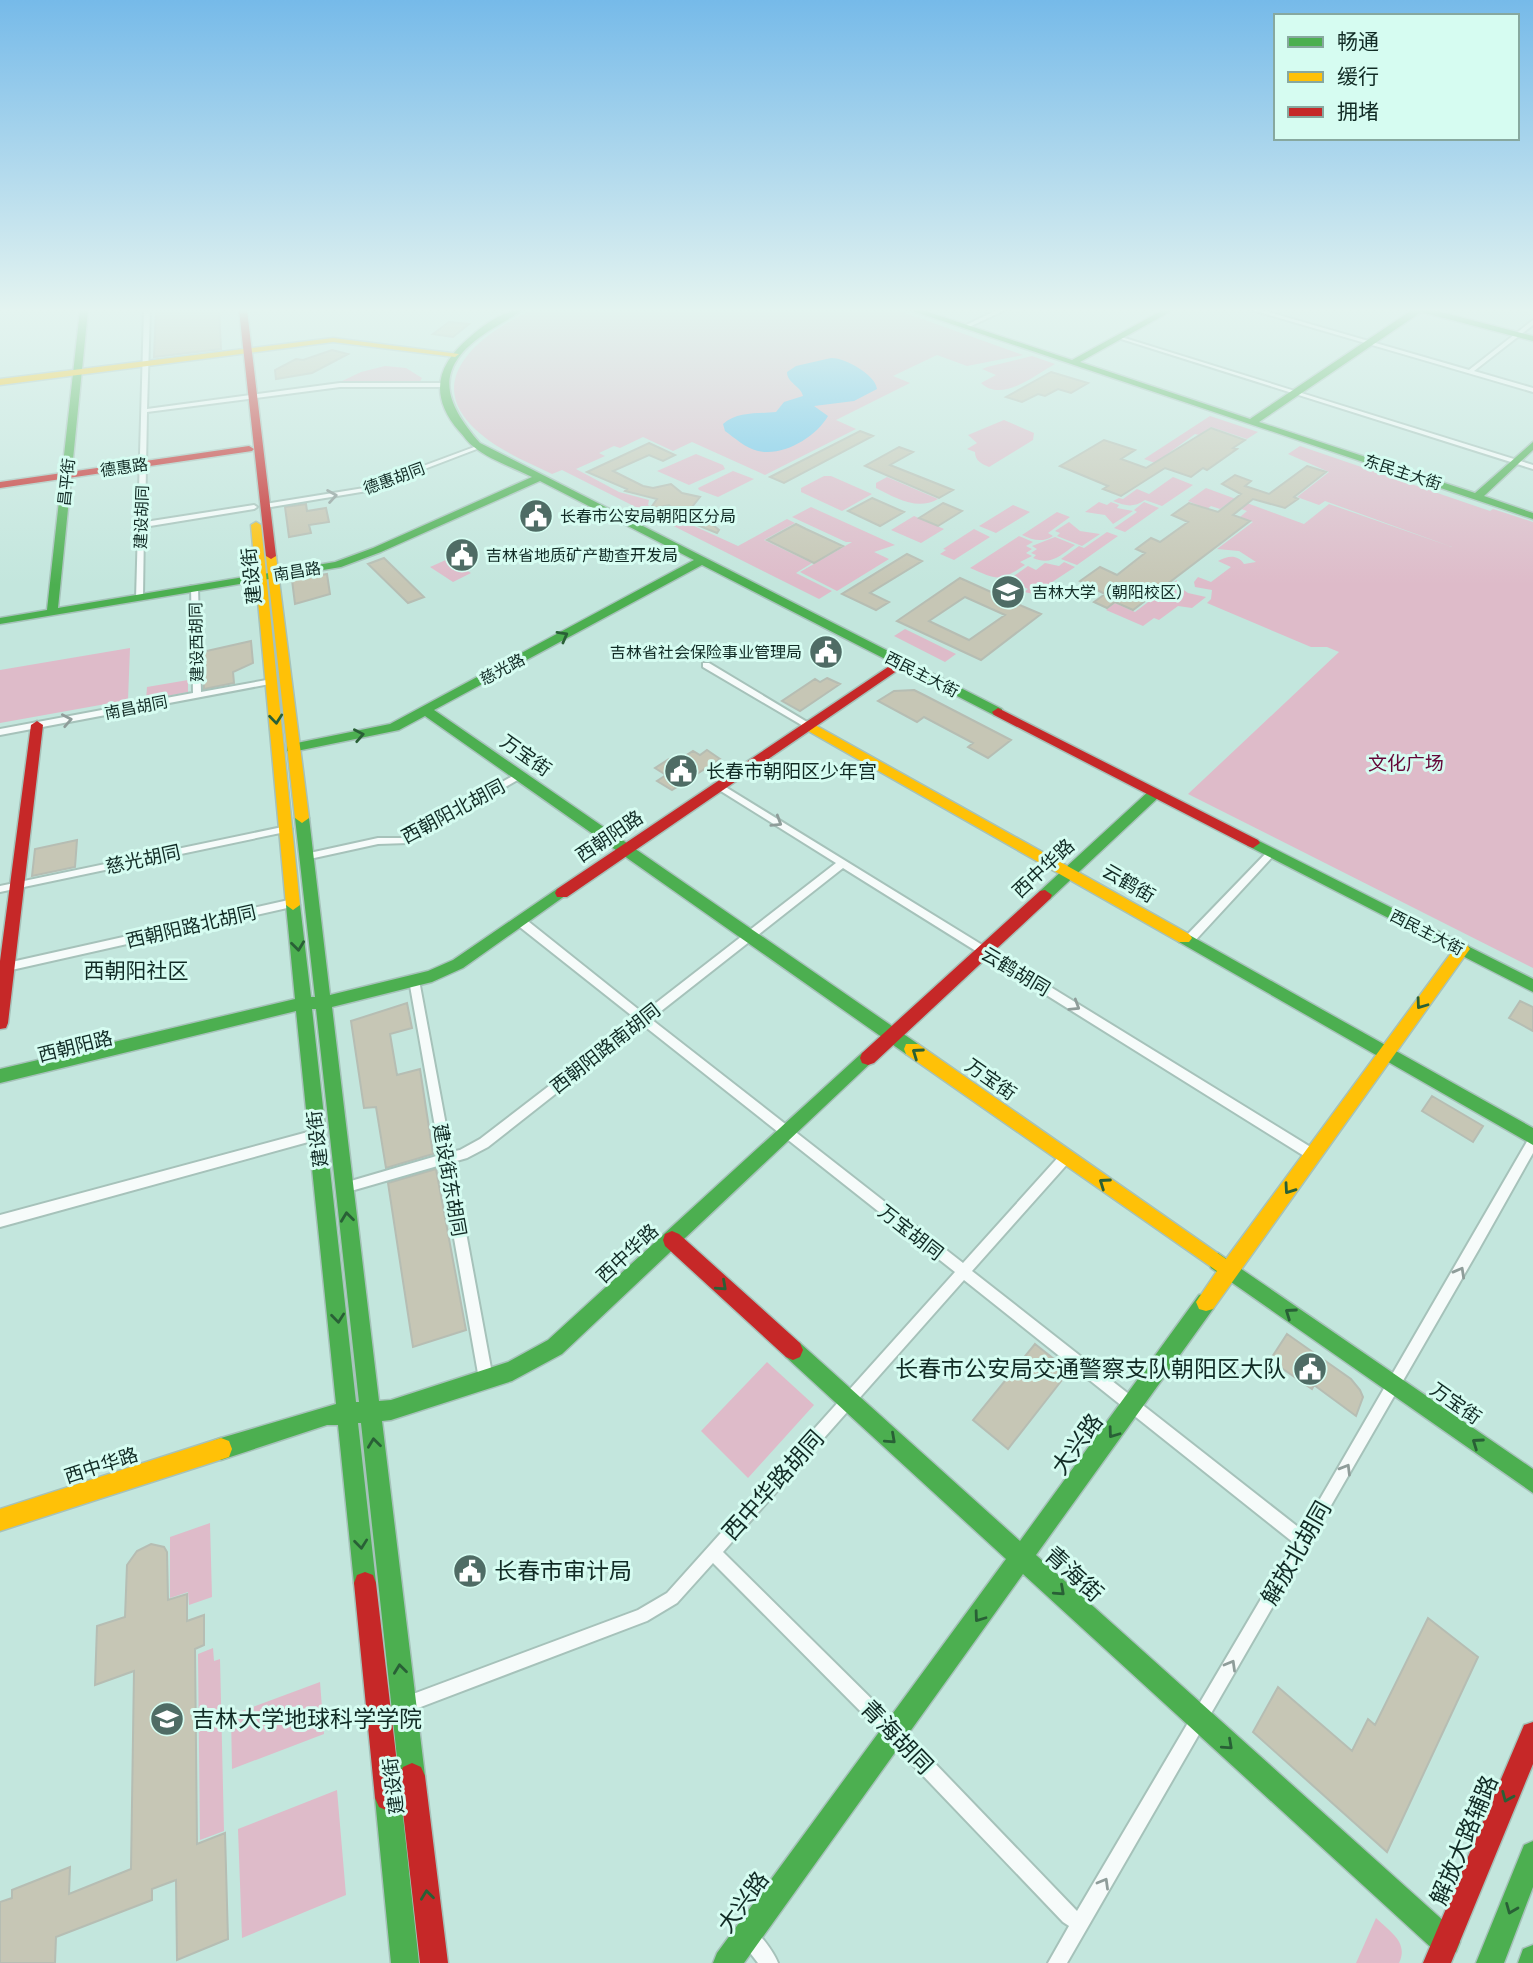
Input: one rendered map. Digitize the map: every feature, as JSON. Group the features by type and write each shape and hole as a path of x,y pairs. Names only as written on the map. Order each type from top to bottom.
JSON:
{"street":[{"name":"昌平街","path":"52,612 74,402"},
{"name":"建设胡同","path":"139,597 144,402"},
{"path":"144,411 214,402"},
{"name":"建设街","path":"249,402 249,449 260,507"},
{"name":"建设街","path":"249,402 293,903 405,1963"},
{"name":"西民主大街","path":"443,402 449,417 479,447 1533,986"},
{"name":"东民主大街","path":"1190,402 1533,516"},
{"path":"1252,422 1283,402"},
{"path":"1327,402 1533,467"},
{"path":"1477,497 1533,445"},
{"name":"德惠胡同","path":"141,525 365,491 479,447"},
{"name":"德惠路","path":"0,485 249,449"},
{"name":"南昌路","path":"0,621 358,558 538,478"},
{"name":"慈光路","path":"292,748 382,731 701,561"},
{"name":"建设街","path":"266,576 292,748 435,1963"},
{"name":"建设西胡同","path":"194,588 197,695"},
{"name":"西朝阳路","path":"0,1076 322,1003 414,981 447,970 900,663"},
{"name":"云鹤街","path":"706,665 1533,1139"},
{"name":"南昌胡同","path":"0,732 272,681"},
{"name":"万宝街","path":"425,710 1533,1482"},
{"path":"0,1023 37,725"},
{"name":"西朝阳北胡同","path":"305,857 378,841 405,841 518,776"},
{"name":"云鹤胡同","path":"719,786 1313,1155"},
{"name":"西中华路","path":"0,1520 327,1415 391,1410 512,1371 555,1347 1155,793"},
{"name":"慈光胡同","path":"0,889 287,830"},
{"path":"1188,941 1272,852"},
{"name":"西朝阳路南胡同","path":"344,1188 446,1159 484,1143 843,863"},
{"name":"西朝阳路北胡同","path":"7,967 293,903"},
{"name":"万宝胡同","path":"520,922 1303,1540"},
{"name":"大兴路","path":"727,1963 1462,949"},
{"name":"建设街东胡同","path":"414,981 486,1379"},
{"name":"西朝阳路","path":"0,1086 305,1007"},
{"path":"0,1221 319,1134"},
{"name":"解放北胡同","path":"1057,1963 1303,1540 1396,1387 1533,1139"},
{"name":"西中华路胡同","path":"404,1705 653,1611 672,1598 1066,1157"},
{"name":"青海街","path":"672,1240 1446,1942"},
{"name":"青海胡同","path":"713,1553 894,1733 1069,1916 1080,1923"},
{"name":"解放大路辅路","path":"1437,1963 1533,1734"},
{"path":"1490,1963 1533,1854"},
{"path":"747,1935 769,1963"}],"green space":[{"path":"457,402 873,402 836,420 856,429 765,475 692,442 673,451 643,437 620,448 614,446 599,453 605,456 576,469 619,492 649,500 648,505 657,510 668,508 683,521 738,546 787,519 795,523 764,540 812,563 796,573 832,591 819,599 562,470 552,474 525,461 498,447 463,415"},
{"path":"1210,416 1258,432 1247,439 1211,427 1199,435 1195,434 1155,463 1144,459"},
{"path":"1004,420 1034,433 1033,440 989,467 978,460 975,452 967,449 977,443 968,435"},
{"name":"文化广场","path":"1300,446 1490,511 1493,509 1533,522 1533,968 1188,794 1339,652 1327,647 1311,647 1207,603 1211,599 1212,590 1195,587 1194,582 1198,577 1211,582 1231,567 1218,561 1225,558 1235,557 1244,564 1256,562 1239,551 1217,549 1253,522 1240,517 1247,511 1227,504 1220,509 1211,506 1207,509 1188,501 1206,488 1304,524 1329,504 1452,547 1325,501 1319,505 1297,497 1329,472 1288,454"},
{"path":"696,454 723,465 725,469 689,485 657,471"},
{"path":"733,471 754,479 718,497 699,490 698,488"},
{"path":"824,476 831,476 872,494 842,511 801,492 801,488"},
{"path":"887,477 938,499 922,504 914,503 876,488 876,483"},
{"path":"1173,477 1193,485 1162,506 1145,500 1129,505 1113,501 1123,499 1137,489 1149,494"},
{"path":"1099,502 1107,505 1111,502 1119,505 1117,508 1133,511 1113,524 1105,515 1085,512"},
{"path":"1144,502 1159,508 1125,532 1114,528 1137,512 1134,510"},
{"path":"1013,505 1030,512 996,533 979,526"},
{"path":"811,507 895,545 874,552 889,559 837,591 800,572 852,542 846,542 792,517"},
{"path":"1057,512 1070,517 1048,533 1053,536 1038,540 1022,535"},
{"path":"914,516 944,529 921,543 891,530"},
{"path":"1069,522 1080,531 1100,534 1082,546 1057,536 1060,533 1055,531"},
{"path":"974,529 990,537 954,560 940,554 946,550 943,549"},
{"path":"1107,532 1118,536 1077,565 1061,559 1079,546 1084,548"},
{"path":"1019,536 1033,542 1026,546 1032,549 1026,553 1032,556 1020,562 1025,565 1004,577 993,577 970,568"},
{"path":"1055,537 1075,545 1051,560 1033,558 1036,555 1031,553 1037,549 1032,546"},
{"path":"448,559 471,573 453,582 430,567"},
{"path":"1064,562 1075,567 1034,594 1024,592 1028,589 1008,580 1028,566 1036,570 1045,563 1059,566"},
{"path":"1177,580 1177,585 1188,593 1206,597 1192,608 1178,606 1159,620 1154,618 1143,626 1106,610 1115,603 1135,612"},
{"path":"905,629 956,654 945,662 894,636"},
{"path":"130,648 128,700 0,723 0,670"},
{"path":"188,680 188,692 146,700 147,687"},
{"path":"767,1362 814,1405 748,1478 701,1431"},
{"path":"210,1523 212,1597 189,1605 188,1592 170,1598 170,1537"},
{"path":"213,1648 214,1661 220,1659 224,1831 200,1840 198,1654"},
{"path":"320,1682 324,1734 232,1769 231,1715"},
{"path":"337,1790 346,1895 242,1938 238,1829"},
{"path":"1376,1918 1400,1943 1402,1949 1399,1963 1356,1963"}],"water":[{"path":"784,402 849,402 814,406 828,416 823,424 798,444 778,451 753,450 725,431 723,424 735,417 776,412"}],"building":[{"path":"1211,428 1245,440 1233,448 1237,449 1207,470 1203,468 1191,477 1165,468 1121,496 1103,489 1108,486 1060,466 1104,440 1135,450 1121,459 1146,468"},
{"path":"860,431 873,436 784,483 770,477"},
{"path":"649,443 675,455 663,461 649,455 613,471 643,486 653,488 671,484 682,493 700,497 692,507 719,530 717,533 687,521 669,505 650,509 657,499 625,491 627,489 587,472"},
{"path":"899,447 913,452 890,465 953,490 939,498 865,466"},
{"path":"1307,466 1326,472 1294,497 1298,499 1285,508 1253,499 1233,515 1250,521 1133,610 1115,602 1107,608 1094,602 1105,594 1080,581 1100,567 1117,575 1145,553 1136,549 1151,538 1160,542 1188,522 1172,515 1189,503 1218,512 1241,494 1222,484 1235,475 1251,481 1245,486 1269,494"},
{"path":"872,498 904,512 880,526 848,511"},
{"path":"943,503 962,511 938,526 919,518"},
{"path":"306,504 307,511 326,508 329,522 309,525 311,533 289,537 285,507"},
{"path":"796,524 843,546 814,563 767,540"},
{"path":"907,554 922,561 870,593 889,602 876,610 842,594"},
{"path":"384,558 424,597 408,603 368,564"},
{"path":"327,574 330,594 295,604 292,580"},
{"path":"960,578 1041,614 981,660 897,621","holes":["965,597 1005,615 969,640 929,621"]},
{"path":"251,641 253,663 233,672 234,683 204,689 202,652"},
{"path":"827,678 840,684 800,711 782,701 815,679 820,682"},
{"path":"914,690 1011,740 988,758 968,747 973,743 924,717 917,722 878,701 894,691"},
{"name":"长春市朝阳区少年宫","path":"707,750 720,759 672,790 657,781 666,775 655,768 669,759 674,763 693,751 700,755"},
{"path":"77,840 75,867 32,876 35,849"},
{"path":"1520,1001 1533,1007 1533,1031 1509,1018"},
{"path":"407,1003 412,1028 390,1034 397,1075 420,1069 433,1154 386,1168 376,1107 364,1108 351,1021"},
{"path":"1432,1096 1483,1126 1473,1142 1422,1111"},
{"path":"436,1169 466,1330 413,1347 388,1183"},
{"name":"长春市公安局交通警察支队朝阳区大队","path":"1287,1334 1351,1379 1363,1397 1356,1416 1314,1385 1312,1389 1270,1360"},
{"path":"1035,1344 1069,1371 1008,1449 973,1420"},
{"path":"151,1544 164,1547 167,1552 168,1600 187,1594 187,1621 204,1615 204,1645 195,1649 197,1844 225,1833 228,1939 177,1960 176,1880 152,1889 152,1900 56,1937 55,1963 0,1963 0,1902 12,1898 12,1890 70,1867 69,1894 131,1869 134,1671 95,1685 97,1626 125,1617 127,1565 137,1551"},
{"path":"1428,1618 1478,1657 1387,1852 1253,1732 1278,1687 1352,1751 1368,1719 1375,1725"}],"traffic: fast":[{"path":"52,612 74,402"},
{"path":"446,402 457,422 477,445 998,712"},
{"path":"1189,402 1533,516"},
{"path":"1252,422 1282,402"},
{"path":"1477,497 1533,445"},
{"path":"0,621 337,565 377,550 538,478"},
{"path":"292,748 394,727 701,561"},
{"path":"425,710 912,1049"},
{"path":"1045,895 1155,793"},
{"path":"302,818 412,1776"},
{"path":"1253,843 1533,986"},
{"path":"0,1076 305,1003 322,1003 432,976 458,964 562,893"},
{"path":"293,905 365,1583"},
{"path":"1184,938 1533,1137"},
{"path":"221,1449 327,1415 391,1410 512,1371 555,1347 868,1058"},
{"path":"1218,1262 1533,1482"},
{"path":"727,1963 1206,1302"},
{"path":"793,1350 1446,1942"},
{"path":"388,1798 405,1963"},
{"path":"1490,1963 1533,1854"},
{"path":"1532,1963 1533,1959"}],"traffic: slow":[{"path":"256,525 293,905"},
{"path":"271,556 302,818"},
{"path":"808,725 1184,938"},
{"path":"1206,1302 1462,949"},
{"path":"912,1049 1218,1262"},
{"path":"0,1520 221,1449"}],"traffic: jam":[{"path":"253,402 271,556"},
{"path":"0,485 249,449"},
{"path":"562,893 900,663"},
{"path":"998,712 1253,843"},
{"path":"0,1023 37,725"},
{"path":"868,1058 1045,895"},
{"path":"672,1240 793,1350"},
{"path":"365,1583 388,1798"},
{"path":"1437,1963 1533,1734"},
{"path":"412,1776 434,1963"}],"place":[{"name":"长春市公安局朝阳区分局","path":"536,516"},
{"name":"吉林省地质矿产勘查开发局","path":"462,555"},
{"name":"吉林大学（朝阳校区）","path":"1008,592"},
{"name":"吉林省社会保险事业管理局","path":"826,652"},
{"name":"长春市朝阳区少年宫","path":"681,771"},
{"name":"长春市公安局交通警察支队朝阳区大队","path":"1310,1369"},
{"name":"长春市审计局","path":"470,1571"},
{"name":"吉林大学地球科学学院","path":"167,1719"}],"district":[{"name":"西朝阳社区","path":"136,971"}]}
